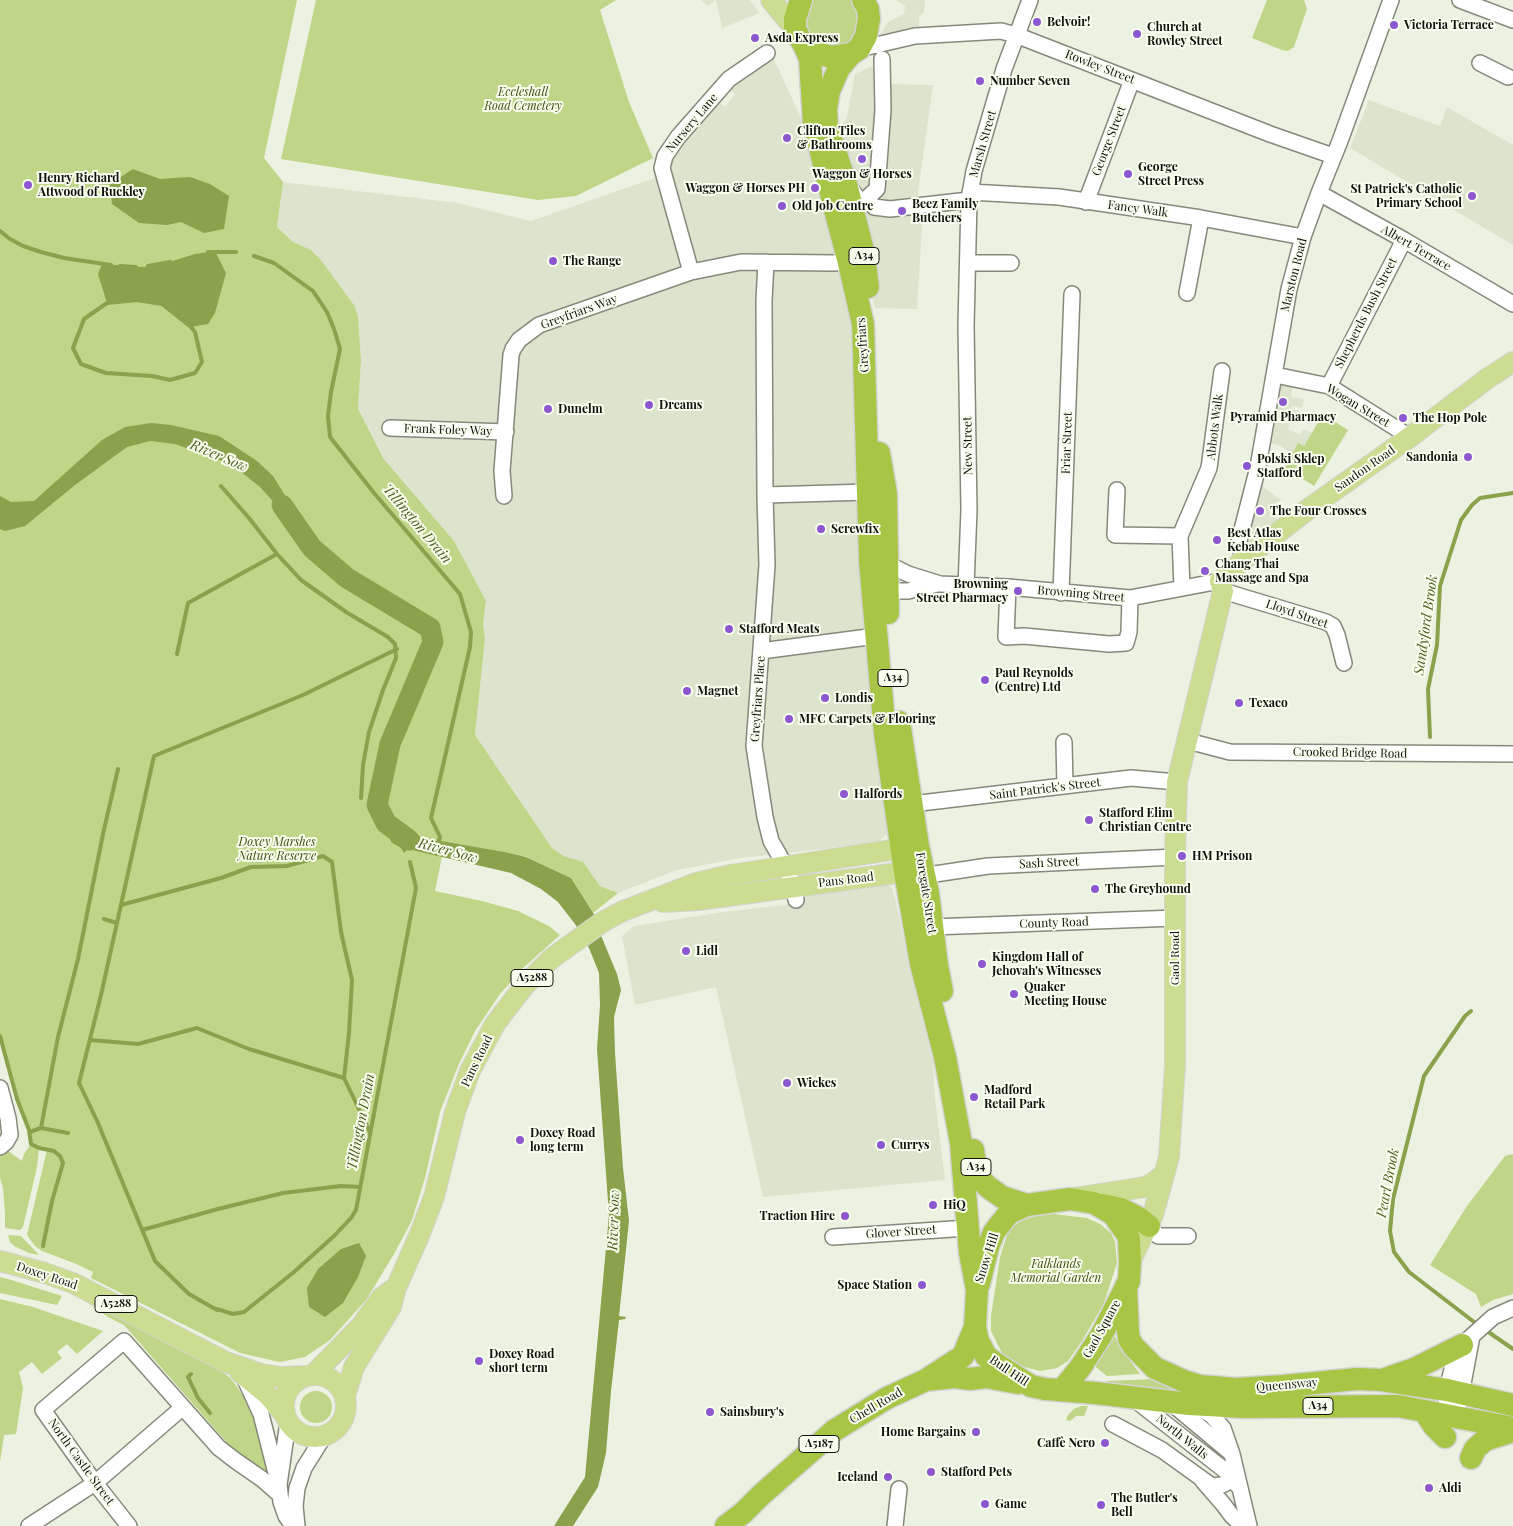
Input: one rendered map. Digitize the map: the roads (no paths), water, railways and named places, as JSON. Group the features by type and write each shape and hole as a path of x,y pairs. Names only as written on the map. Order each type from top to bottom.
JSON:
{"highway":[{"name":"A34","path":"800,37 795,19 801,0"},
{"name":"A34","path":"855,52 866,36 869,24 868,9 863,0"},
{"path":"800,37 819,54 832,57 855,52"},
{"name":"Greyfriars","path":"800,37 810,59 814,124 863,324 868,492 880,591"},
{"name":"Greyfriars","path":"855,52 839,68 829,91 826,109 827,126 846,184 864,254 871,309 879,451 886,494 888,557"},
{"path":"846,184 855,249 848,259"},
{"name":"Foregate Street","path":"888,557 880,591 876,636 888,752 914,872 921,964 945,1057 961,1143 968,1228"},
{"name":"Foregate Street","path":"880,591 889,636 894,690 912,804 909,847"},
{"name":"Foregate Street","path":"914,872 932,926 937,965 980,1180 994,1192 1012,1201 1026,1205"},
{"name":"Snow Hill","path":"977,1290 988,1247 994,1232 1009,1213 1026,1205 1070,1199 1098,1205 1113,1214 1127,1234 1130,1262"},
{"path":"1098,1205 1122,1209 1150,1226"},
{"name":"A34","path":"968,1228 970,1253 977,1290"},
{"name":"Gaol Square","path":"1062,1390 1080,1368 1102,1334 1129,1281 1130,1262"},
{"name":"Queensway","path":"1126,1286 1129,1339 1140,1354 1155,1368 1200,1386 1236,1389 1357,1379 1381,1380 1454,1392 1513,1405"},
{"path":"976,1327 977,1290"},
{"name":"Bull Hill","path":"976,1327 978,1341 986,1356 1031,1386 1062,1390"},
{"name":"A5187","path":"926,1380 962,1356 976,1327"},
{"path":"1381,1380 1414,1369 1467,1340"},
{"name":"Chell Road","path":"726,1526 835,1430 887,1398 926,1380 955,1377 970,1379 986,1377 1031,1386"},
{"name":"Queensway","path":"1062,1390 1179,1403 1244,1407 1398,1406 1444,1420 1513,1429"},
{"path":"1471,1458 1476,1449 1485,1440 1513,1429"}],"main road":[{"path":"771,0 800,37"},
{"name":"Sandon Road","path":"1222,586 1243,560 1311,507 1410,438 1488,378 1513,362"},
{"name":"Gaol Road","path":"1130,1262 1150,1226 1169,1158 1175,1065 1177,782 1188,741 1222,586"},
{"name":"Pans Road","path":"345,1396 354,1368 391,1307 396,1288 434,1197 455,1112 470,1071 495,1024 525,985 552,958 604,921 623,911 696,883 730,875 909,847"},
{"name":"Pans Road","path":"650,902 795,894 914,872"},
{"path":"1070,1199 1144,1187 1163,1175"},
{"name":"Doxey Road","path":"0,1261 73,1283 226,1362 261,1374 280,1377 309,1375"},
{"name":"Pans Road","path":"309,1375 361,1326 381,1298 396,1288"},
{"name":"Doxey Road","path":"226,1362 268,1395 286,1419"},
{"name":"A5288","path":"309,1375 324,1375 333,1380 345,1396 346,1410 344,1420 338,1428 324,1436 314,1438 294,1430 286,1419 283,1406 289,1388 309,1375"}],"street":[{"name":"Marsh Street","path":"968,306 970,196 974,171 1016,35 1030,0"},
{"name":"Marston Road","path":"1243,560 1239,541 1258,467 1289,288 1303,237 1392,0"},
{"path":"1460,0 1513,20"},
{"name":"Rowley Street","path":"855,52 915,36 1001,31 1016,35 1270,134 1333,156"},
{"name":"Nursery Lane","path":"692,272 662,168 664,156 678,136 729,79 767,53"},
{"path":"867,198 877,189 883,110 882,59"},
{"path":"1480,63 1511,75"},
{"name":"George Street","path":"1086,202 1132,80"},
{"name":"Fancy Walk","path":"846,184 860,201 867,198 874,207 890,209 970,196 1058,197 1201,218 1303,237"},
{"name":"Albert Terrace","path":"1319,193 1513,304"},
{"path":"1187,293 1201,218"},
{"name":"Shepherds Bush Street","path":"1328,386 1404,240"},
{"path":"766,262 836,263 848,259"},
{"name":"Greyfriars Way","path":"504,496 502,470 510,365 513,349 519,340 539,325 692,272 741,262 766,262"},
{"name":"Greyfriars Place","path":"766,262 764,301 767,565 754,746 765,817 771,841 786,867 795,894"},
{"path":"969,263 1011,263"},
{"name":"Friar Street","path":"1061,593 1072,294"},
{"name":"New Street","path":"966,586 969,510 968,306"},
{"name":"Abbots Walk","path":"1182,588 1180,536 1210,468 1222,371"},
{"name":"Wogan Street","path":"1275,375 1328,386 1410,438"},
{"name":"Frank Foley Way","path":"390,428 506,432"},
{"path":"1117,490 1116,535 1180,536"},
{"path":"765,495 868,492"},
{"name":"Browning Street","path":"888,557 908,574 940,584 1008,587 1130,598 1182,588 1222,586"},
{"name":"Browning Street","path":"880,591 908,591 940,584"},
{"name":"Lloyd Street","path":"1222,586 1333,626 1344,663"},
{"path":"1008,587 1006,637 1024,636 1108,644 1126,643 1129,632 1130,598"},
{"path":"761,651 876,636"},
{"name":"Crooked Bridge Road","path":"1188,741 1230,752 1513,754"},
{"path":"1064,742 1065,786"},
{"name":"Saint Patrick's Street","path":"912,804 1131,778 1177,782"},
{"name":"Sash Street","path":"914,872 934,874 988,866 1175,856"},
{"name":"County Road","path":"932,926 1176,918"},
{"path":"0,1088 8,1118 10,1135 0,1147"},
{"path":"1150,1226 1158,1236 1188,1236"},
{"name":"Glover Street","path":"833,1237 968,1228"},
{"path":"1444,1420 1454,1392 1454,1361 1467,1340 1493,1317 1513,1308"},
{"name":"North Castle Street","path":"129,1526 95,1483 43,1410 124,1341 182,1408"},
{"path":"242,1374 261,1414 286,1516 292,1526"},
{"name":"North Walls","path":"1113,1424 1135,1430 1212,1486 1228,1482 1234,1471 1132,1398"},
{"path":"1179,1403 1211,1415 1223,1428 1249,1526"},
{"path":"29,1526 95,1483 182,1408 220,1448 279,1490"},
{"path":"279,1490 286,1419"},
{"path":"297,1526 295,1506 297,1488 304,1468 324,1436"},
{"name":"North Walls","path":"1202,1479 1232,1516 1243,1526"},
{"path":"895,1526 899,1489"}],"water":[{"path":"133,169 160,179 190,177 210,184 229,196 224,229 204,233 181,222 167,225 139,223 112,204 110,184"},
{"path":"215,251 226,273 215,313 208,324 191,327 162,304 137,300 107,303 98,274 102,264 142,267 160,265 195,254"},
{"path":"151,423 171,425 219,436 257,461 273,476 286,497 298,529 260,487 235,467 175,444 150,441 127,447 75,485 25,526 5,531 0,529 0,496 11,502 34,501 102,440 125,427"},
{"path":"386,823 403,824 415,835 437,841 439,836 442,836 441,841 526,857 571,878 595,916 617,974 621,990 614,1017 615,1053 623,1168 629,1221 619,1316 626,1317 619,1320 606,1453 598,1487 573,1526 554,1526 585,1477 609,1215 597,1049 600,1005 599,973 589,948 575,924 558,902 541,889 511,873 408,849 404,853 401,848 391,842"},
{"path":"359,1243 366,1256 358,1277 343,1303 325,1317 309,1307 307,1288 318,1269 341,1249"}],"waterway":[{"name":"Tillington Drain","path":"0,231 23,246 41,252 64,258 111,265"},
{"name":"Tillington Drain","path":"208,252 236,252"},
{"name":"Tillington Drain","path":"254,256 274,263 313,291 327,312 340,349 328,416 330,437 374,493 460,594 471,632 470,647 431,818 440,837 439,840"},
{"name":"Tillington Drain","path":"148,266 170,262"},
{"name":"Tillington Drain","path":"120,266 136,267"},
{"path":"137,300 162,304 195,332 202,362 195,373 170,380 152,376 106,373 81,364 73,348 84,319 107,303 137,300"},
{"path":"221,486 301,580 346,612 388,637 395,644 396,658 369,732 363,765 361,798"},
{"name":"Sandyford Brook","path":"1430,737 1428,689 1437,645 1440,586 1461,520 1480,498 1513,493"},
{"name":"River Sow","path":"282,505 312,548 347,578 430,628 433,642 390,744 377,805 386,823 409,840"},
{"path":"177,654 188,603 277,554"},
{"path":"217,1310 189,1294 155,1261 98,1123 79,1083 101,995 154,756 303,695 397,649"},
{"path":"30,1132 41,1128 58,1037 78,959 118,769"},
{"path":"121,905 221,878 251,867 287,866 323,856 332,862 341,932 352,980 344,1078"},
{"name":"Tillington Drain","path":"217,1309 233,1314 244,1312 294,1272 335,1235 356,1210 416,888 410,862"},
{"path":"104,919 117,923"},
{"name":"Pearl Brook","path":"1471,1011 1465,1016 1424,1076 1393,1199 1390,1231 1394,1252 1409,1272 1478,1325"},
{"path":"90,1040 138,1044 197,1028 249,1049 344,1078 370,1132"},
{"path":"0,1036 17,1099 29,1130 31,1144 54,1151 60,1156 63,1163 52,1201 43,1246"},
{"path":"41,1128 68,1133"},
{"path":"142,1230 283,1193 341,1186 360,1187"},
{"name":"Pearl Brook","path":"1484,1329 1513,1349"},
{"name":"Tillington Drain","path":"191,1374 188,1377 198,1398 210,1413"}],"place":[{"name":"Belvoir!","path":"1037,22"},
{"name":"Victoria Terrace","path":"1394,25"},
{"name":"Church at Rowley Street","path":"1137,34"},
{"name":"Asda Express","path":"755,38"},
{"name":"Number Seven","path":"980,81"},
{"name":"Clifton Tiles & Bathrooms","path":"787,138"},
{"name":"Waggon & Horses","path":"862,159"},
{"name":"George Street Press","path":"1128,174"},
{"name":"Henry Richard Attwood of Ruckley","path":"28,185"},
{"name":"Waggon & Horses PH","path":"815,188"},
{"name":"St Patrick's Catholic Primary School","path":"1472,196"},
{"name":"Old Job Centre","path":"782,206"},
{"name":"Beez Family Butchers","path":"902,211"},
{"name":"The Range","path":"553,261"},
{"name":"Pyramid Pharmacy","path":"1283,402"},
{"name":"Dreams","path":"649,405"},
{"name":"Dunelm","path":"548,409"},
{"name":"The Hop Pole","path":"1403,418"},
{"name":"Sandonia","path":"1468,457"},
{"name":"Polski Sklep Stafford","path":"1247,466"},
{"name":"The Four Crosses","path":"1260,511"},
{"name":"Screwfix","path":"821,529"},
{"name":"Best Atlas Kebab House","path":"1217,540"},
{"name":"Chang Thai Massage and Spa","path":"1205,571"},
{"name":"Browning Street Pharmacy","path":"1018,591"},
{"name":"Stafford Meats","path":"729,629"},
{"name":"Paul Reynolds (Centre) Ltd","path":"985,680"},
{"name":"Magnet","path":"687,691"},
{"name":"Londis","path":"825,698"},
{"name":"Texaco","path":"1239,703"},
{"name":"MFC Carpets & Flooring","path":"789,719"},
{"name":"Halfords","path":"844,794"},
{"name":"Stafford Elim Christian Centre","path":"1089,820"},
{"name":"HM Prison","path":"1182,856"},
{"name":"The Greyhound","path":"1095,889"},
{"name":"Lidl","path":"686,951"},
{"name":"Kingdom Hall of Jehovah's Witnesses","path":"982,964"},
{"name":"Quaker Meeting House","path":"1014,994"},
{"name":"Wickes","path":"787,1083"},
{"name":"Madford Retail Park","path":"974,1097"},
{"name":"Doxey Road long term","path":"520,1140"},
{"name":"Currys","path":"881,1145"},
{"name":"HiQ","path":"933,1205"},
{"name":"Traction Hire","path":"845,1216"},
{"name":"Space Station","path":"922,1285"},
{"name":"Doxey Road short term","path":"479,1361"},
{"name":"Sainsbury's","path":"710,1412"},
{"name":"Home Bargains","path":"976,1432"},
{"name":"Caffè Nero","path":"1105,1443"},
{"name":"Stafford Pets","path":"931,1472"},
{"name":"Iceland","path":"888,1477"},
{"name":"Aldi","path":"1429,1488"},
{"name":"Game","path":"985,1504"},
{"name":"The Butler's Bell","path":"1101,1505"}],"park label":[{"name":"Eccleshall Road Cemetery","path":"523,99"},
{"name":"Doxey Marshes Nature Reserve","path":"277,849"},
{"name":"Falklands Memorial Garden","path":"1056,1271"}]}
